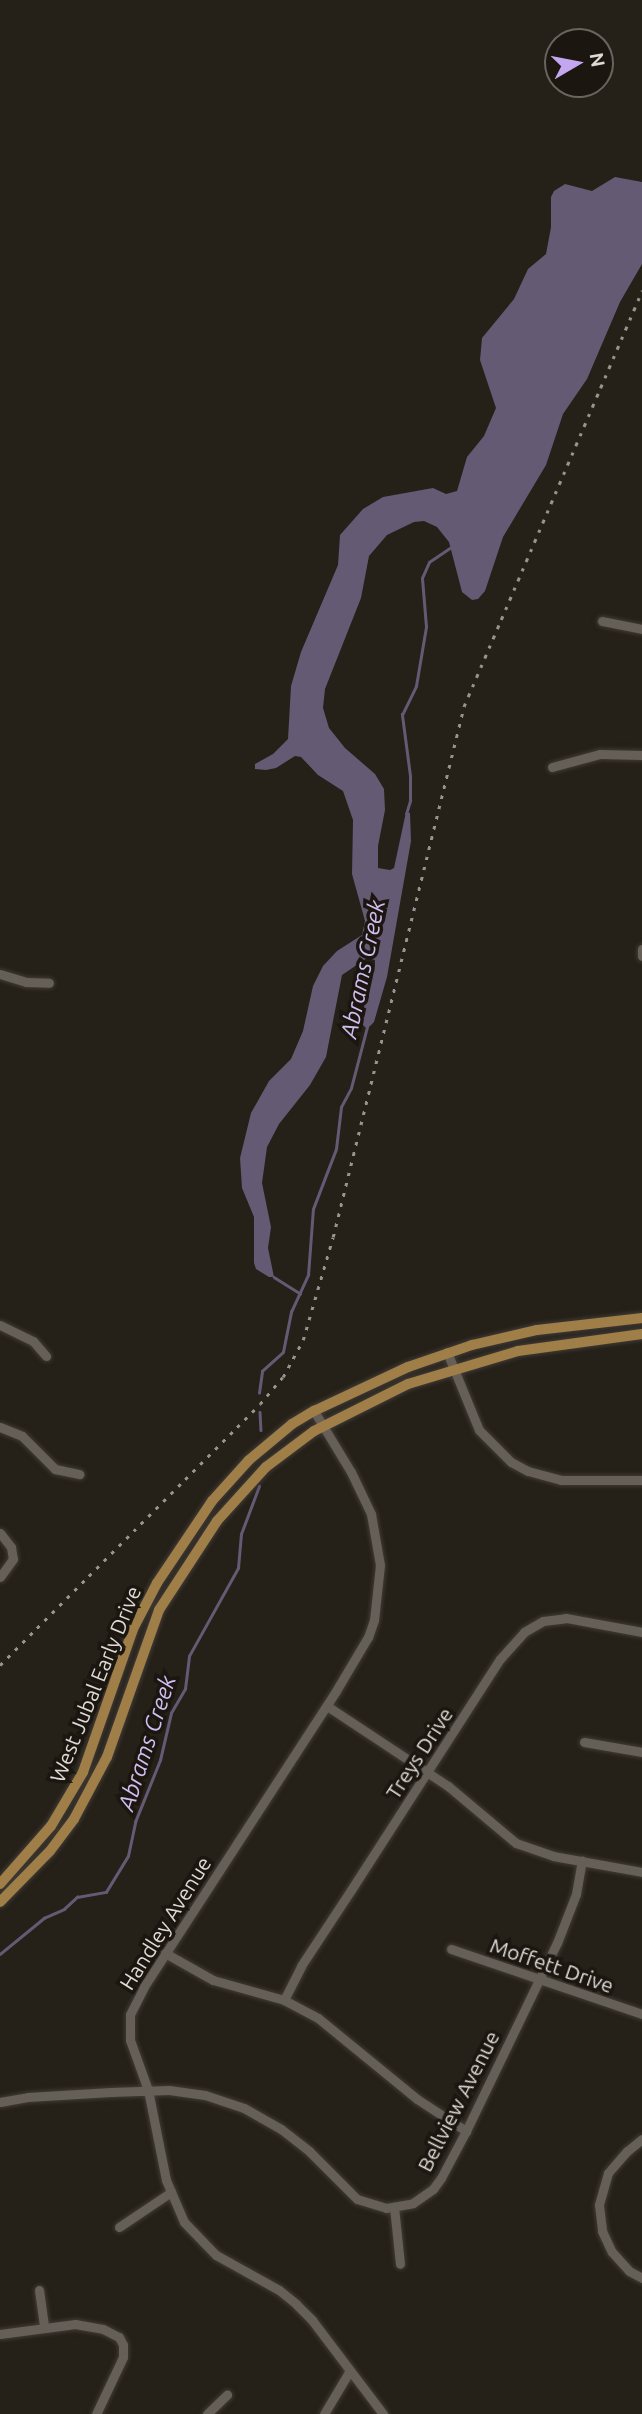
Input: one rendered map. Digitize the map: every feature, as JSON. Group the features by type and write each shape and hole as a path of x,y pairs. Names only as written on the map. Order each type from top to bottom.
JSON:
{"main road":[{"name":"West Jubal Early Drive","path":"0,1884 39,1842 72,1793 94,1747 141,1612 191,1532 220,1491 246,1463 292,1424 314,1411 374,1380 447,1352 537,1330 642,1318"},
{"name":"West Jubal Early Drive","path":"0,1902 50,1851 85,1801 115,1736 153,1623 214,1525 258,1474 323,1425 390,1391 453,1368 551,1345 642,1334"}],"street":[{"path":"602,621 642,629"},
{"path":"552,767 600,754 642,755"},
{"path":"642,949 642,956"},
{"path":"0,974 26,982 49,983"},
{"path":"0,1325 33,1341 46,1356"},
{"path":"447,1352 479,1430 510,1462 528,1471 561,1480 642,1480"},
{"name":"Handley Avenue","path":"314,1411 371,1514 380,1565 377,1602 368,1637 327,1706 134,2003 130,2015 130,2040 148,2090 171,2192 184,2222 206,2246 296,2304 326,2337 349,2372 383,2414"},
{"path":"0,1427 22,1436 55,1469 79,1474"},
{"path":"0,1533 11,1547 13,1559 0,1577"},
{"name":"Treys Drive","path":"284,2000 301,1966 506,1652 533,1626 566,1618 642,1632"},
{"path":"327,1706 428,1772 516,1843 553,1856 642,1872"},
{"path":"584,1742 642,1752"},
{"name":"Bellview Avenue","path":"394,2207 413,2203 433,2189 466,2131 570,1911 582,1861"},
{"name":"Moffett Drive","path":"451,1949 642,2014"},
{"path":"165,1953 213,1980 284,2000 318,2018 418,2099 466,2131"},
{"path":"0,2102 27,2096 148,2090 193,2092 244,2108 291,2136 357,2199 378,2207 394,2207 400,2264"},
{"path":"642,2139 627,2151 608,2173 599,2205 602,2231 612,2252 629,2271 642,2278"},
{"path":"119,2227 171,2192"},
{"path":"39,2290 44,2327"},
{"path":"0,2334 44,2327 90,2325 113,2333 123,2345 123,2357 96,2414"},
{"path":"324,2414 349,2372"},
{"path":"207,2414 227,2395"}],"shaded area":[{"path":"615,177 642,182 642,264 620,302 587,379 563,414 546,465 503,537 485,591 478,599 472,600 462,592 449,542 437,527 424,521 414,522 387,535 369,556 361,598 325,689 323,708 329,728 345,748 375,774 384,789 385,810 378,846 378,868 394,868 406,812 410,813 411,841 387,977 374,1022 367,1029 363,1025 365,995 375,966 375,960 367,958 342,975 326,1057 310,1085 279,1124 267,1147 262,1183 271,1227 268,1248 274,1277 269,1277 256,1269 254,1263 254,1217 242,1188 240,1158 251,1113 269,1081 291,1059 303,1031 313,986 323,966 337,951 362,935 365,921 352,874 353,820 343,791 318,775 301,757 295,756 276,768 266,770 255,769 255,764 273,754 288,739 291,686 301,652 338,565 340,535 363,509 383,497 433,488 446,494 457,491 467,457 484,436 496,408 480,360 482,338 514,299 528,269 546,254 551,227 551,197 554,191 565,184 592,191"}],"waterway":[{"name":"Abrams Creek","path":"406,814 410,801 410,776 402,715 416,686 426,627 422,578 429,562 450,548"},
{"name":"Abrams Creek","path":"259,1393 262,1371 283,1352 291,1312 308,1275 313,1209 336,1149 341,1107 351,1088 367,1027"},
{"path":"274,1277 300,1293"},
{"name":"Abrams Creek","path":"260,1412 261,1430"},
{"name":"Abrams Creek","path":"0,1954 44,1918 64,1909 77,1897 106,1892 128,1856 135,1822 160,1760 171,1713 185,1689 189,1656 238,1568 241,1534 259,1486"}],"railway":[{"path":"0,1665 260,1404 283,1377 303,1340 333,1237 464,706 642,291"}]}
